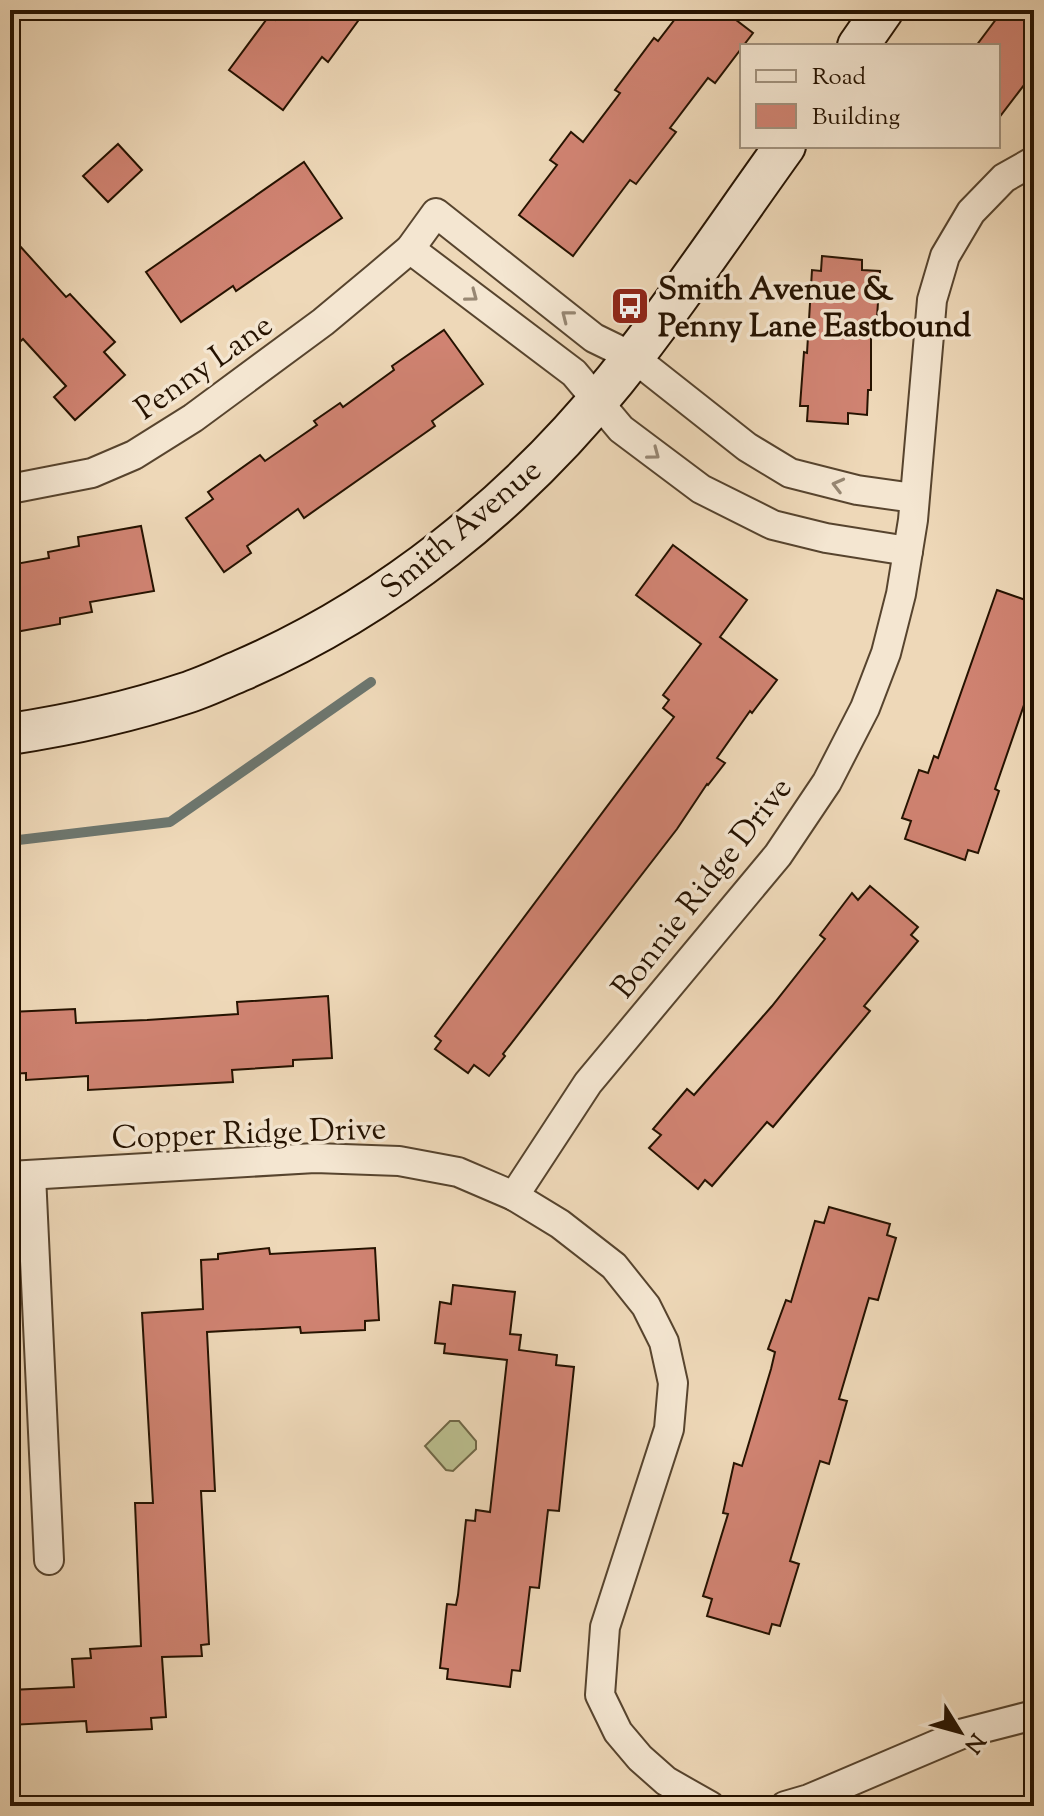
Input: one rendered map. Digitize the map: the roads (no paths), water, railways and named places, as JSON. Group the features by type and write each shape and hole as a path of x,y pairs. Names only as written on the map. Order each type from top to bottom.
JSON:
{"main road":[{"path":"859,44 883,10"},
{"name":"Smith Avenue","path":"10,734 69,725 188,693 293,648 375,599 460,536 532,472 597,401 633,357 784,148"}],"street":[{"name":"Bonnie Ridge Drive","path":"514,1196 588,1083 778,855 827,782 865,708 886,653 901,594 914,498 932,300 945,256 971,212 1004,178 1034,161"},
{"name":"Penny Lane","path":"10,489 92,473 134,455 193,418 323,322 410,249 436,213 594,338 633,357"},
{"path":"410,249 574,373 621,429 701,489 773,525 826,538 908,551"},
{"path":"633,357 747,447 790,473 857,490 914,498"},
{"name":"Copper Ridge Drive","path":"20,1176 315,1158 399,1161 458,1172 514,1196 560,1224 614,1266 646,1306 664,1342 673,1383 669,1429 605,1627 600,1695 618,1732 640,1758 666,1781 710,1806"},
{"path":"20,1176 49,1560"},
{"path":"785,1806 809,1799 964,1733 1034,1715"}],"waterway":[{"path":"10,841 170,822 371,682"}],"place":[{"name":"Smith Avenue & Penny Lane Eastbound","path":"630,306"}]}
